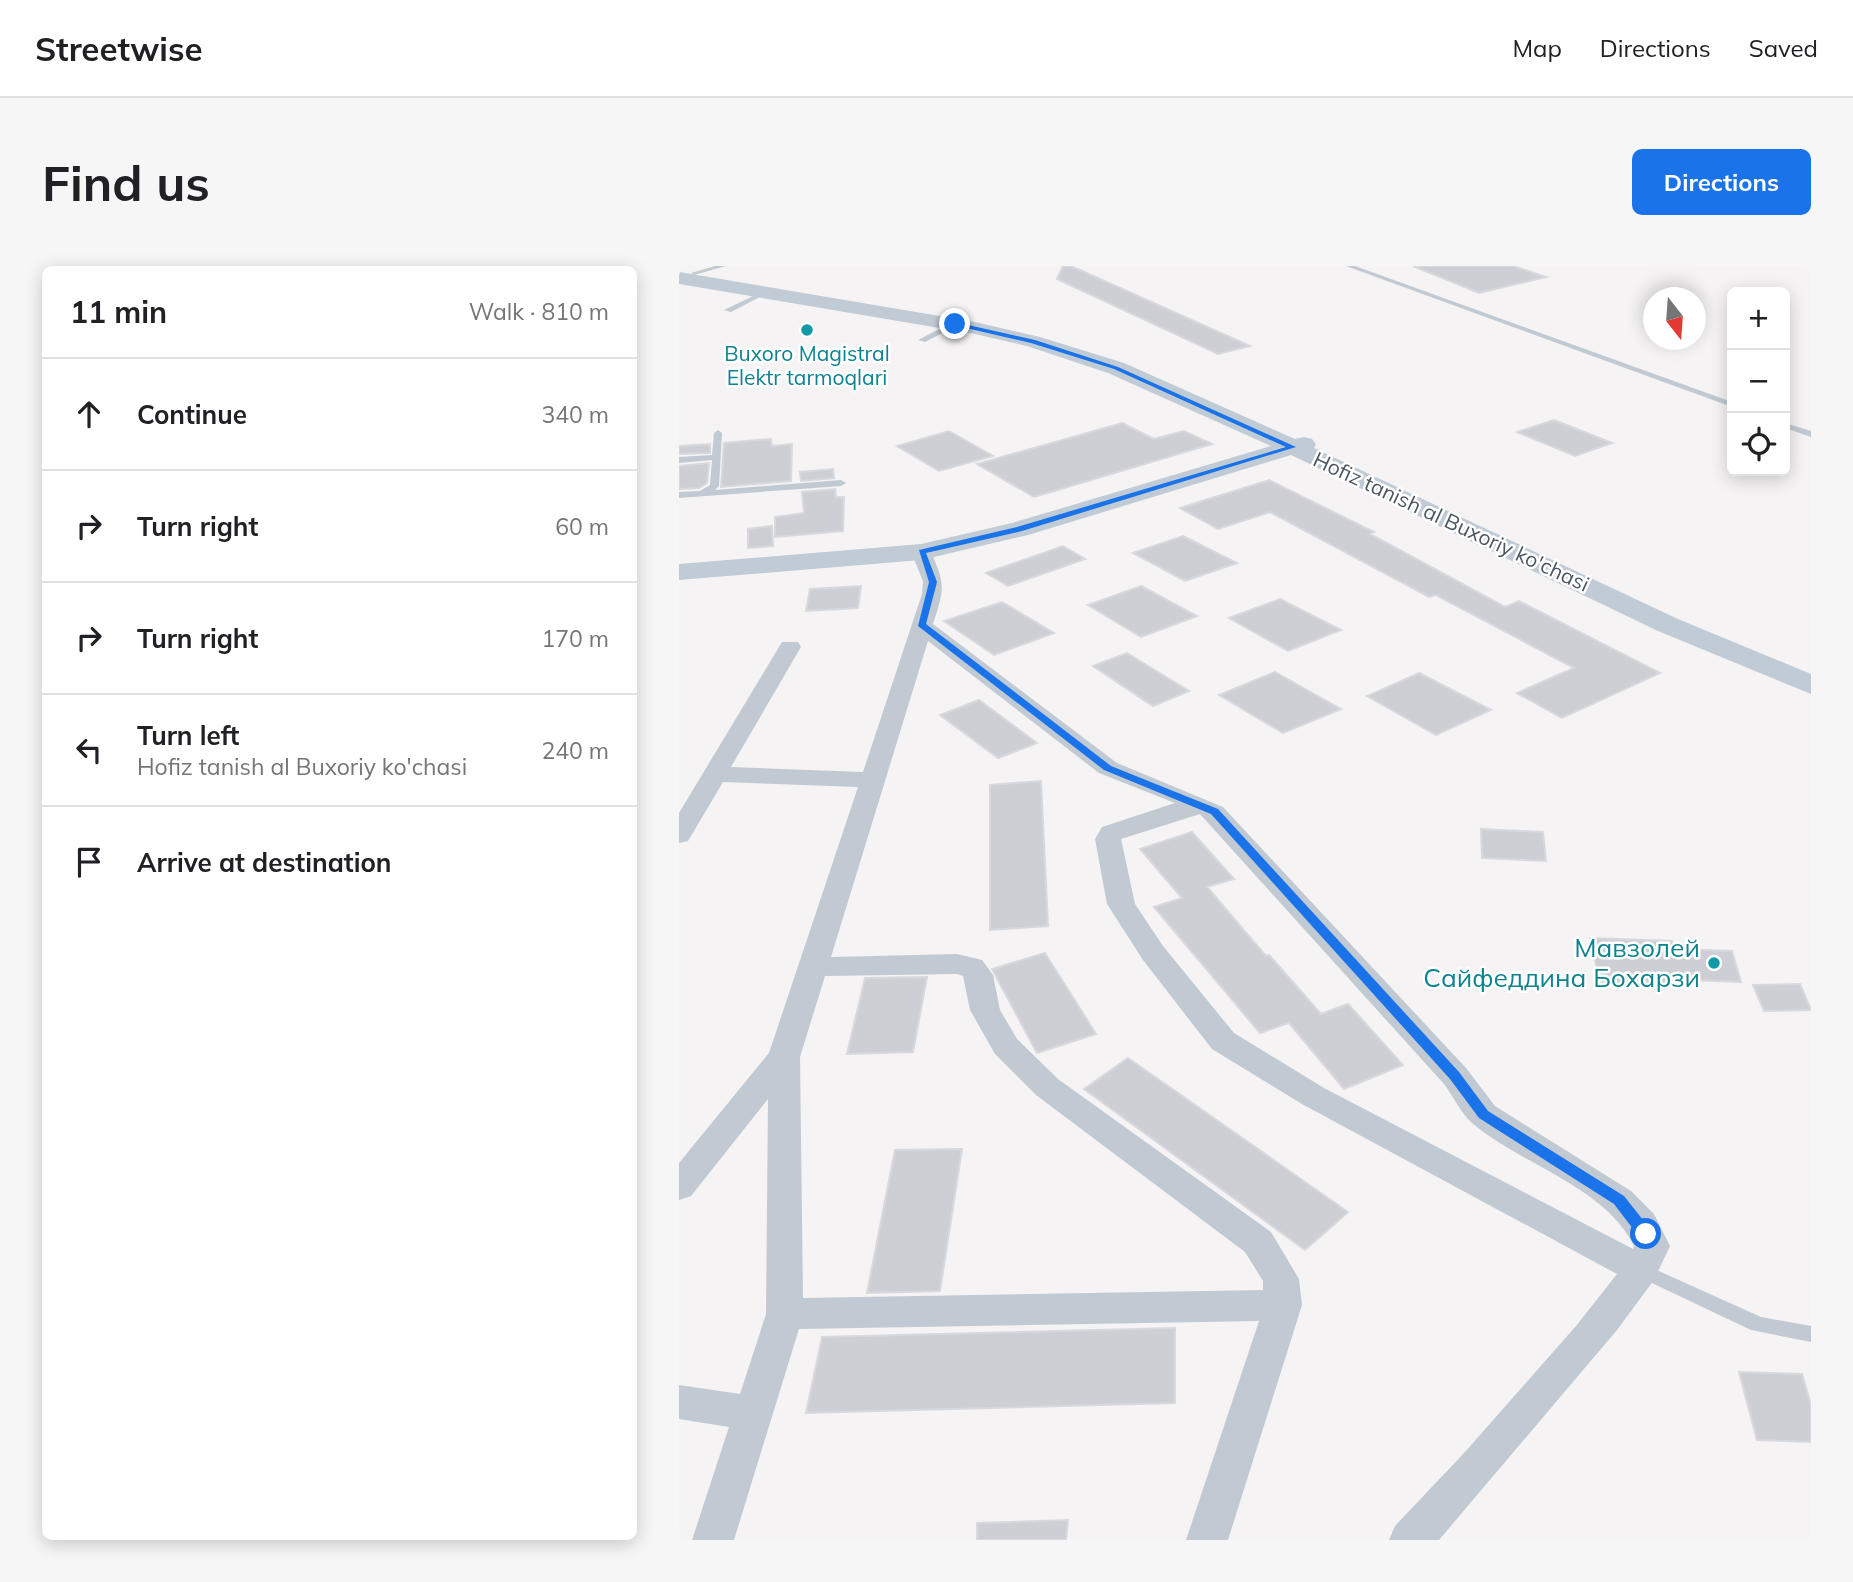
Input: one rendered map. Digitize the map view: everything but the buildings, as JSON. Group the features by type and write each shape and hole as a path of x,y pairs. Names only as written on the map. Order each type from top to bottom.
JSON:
{"main road":[{"name":"Hofiz tanish al Buxoriy ko'chasi","path":"684,274 766,292 955,324 1033,341 1116,368 1303,445 1689,617 1811,668"},
{"name":"Hofiz tanish al Buxoriy ko'chasi","path":"684,274 999,326 1091,350 1147,369 1668,625 1811,685"},
{"path":"679,572 922,552 1019,529 1303,445"}],"street":[{"path":"713,1540 785,1314 784,1057 933,582 922,552"},
{"path":"921,625 1108,768 1214,812 1455,1076 1483,1114 1619,1200 1641,1224 1652,1246 1641,1270 1437,1514 1411,1540"},
{"path":"679,835 790,647"},
{"path":"714,774 871,780"},
{"path":"1205,806 1190,807 1119,828 1111,833 1108,839 1121,904 1153,953 1223,1041 1313,1096 1641,1270"},
{"path":"813,967 957,964 972,967 978,975 985,1010 1006,1046 1047,1087 1258,1242 1281,1279 1283,1305 1207,1540"},
{"path":"679,1187 784,1057"},
{"path":"785,1314 1283,1305"},
{"path":"679,1402 753,1413"}],"lane":[{"path":"684,274 723,266"},
{"path":"1349,266 1727,403"},
{"path":"728,310 766,292"},
{"path":"922,340 955,324"},
{"path":"1790,427 1811,434"},
{"path":"704,493 714,486 718,433"},
{"path":"679,460 716,457"},
{"path":"679,497 841,483"},
{"path":"1641,1270 1758,1324 1811,1334"}],"place":[{"name":"Buxoro Magistral Elektr tarmoqlari","path":"807,330"},
{"name":"Мавзолей Сайфеддина Бохарзи","path":"1714,963"}],"route":[{"path":"955,324 1033,341 1116,368 1293,447 1019,529 922,552 933,582 932,594 921,625 1108,768 1214,812 1455,1076 1483,1114 1619,1200 1641,1224 1646,1234"}]}
